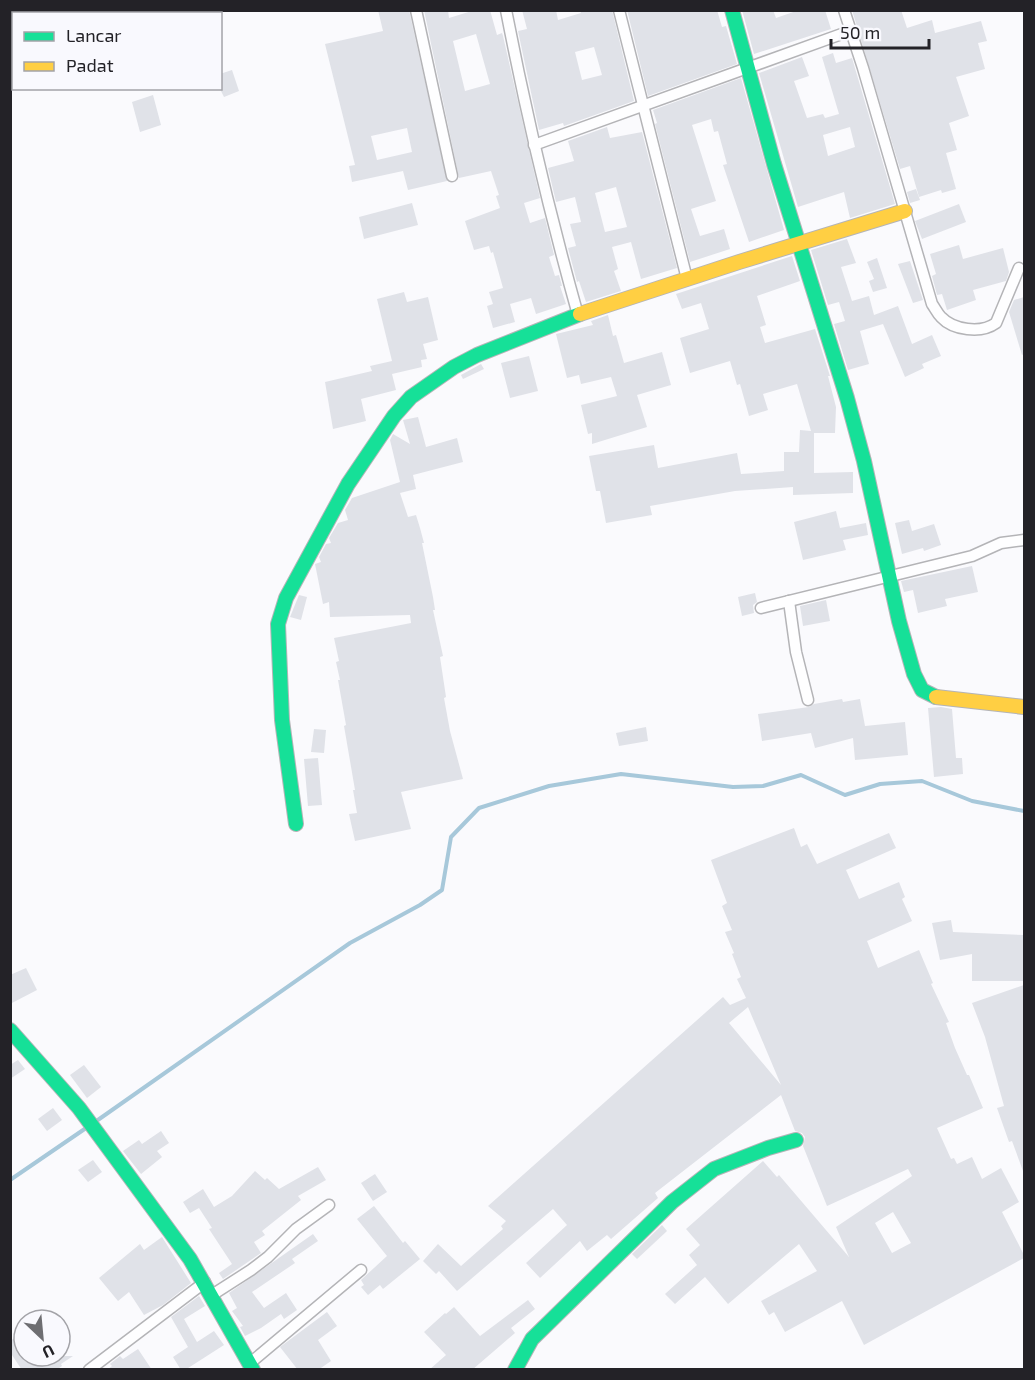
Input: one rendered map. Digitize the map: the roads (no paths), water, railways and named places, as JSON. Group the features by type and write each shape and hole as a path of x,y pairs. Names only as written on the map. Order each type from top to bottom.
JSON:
{"street":[{"path":"416,10 452,176"},
{"path":"506,10 534,145 578,315"},
{"path":"619,10 687,279"},
{"path":"732,10 774,164 847,398 914,674 922,690 936,697 1024,707"},
{"path":"844,10 932,304 942,318 958,326 978,331 990,327 996,323 1019,268"},
{"path":"534,145 850,31"},
{"path":"296,824 282,720 278,624 286,597 348,484 394,416 411,397 454,367 477,355 578,315 905,211"},
{"path":"760,608 972,556 1001,543 1024,540"},
{"path":"789,601 796,652 808,700"},
{"path":"10,1030 79,1108 101,1137 205,1282 251,1366 360,1270"},
{"path":"515,1370 532,1340 581,1289 672,1202 714,1169 796,1140"},
{"path":"212,1295 268,1257 296,1229 329,1205"},
{"path":"90,1369 205,1282"}],"waterway":[{"path":"95,1122 350,943 420,905 442,890 451,837 479,808 549,786 621,774 733,787 763,786 801,775 845,795 880,784 922,781 972,801 1024,811"},
{"path":"10,1180 89,1126"}]}
